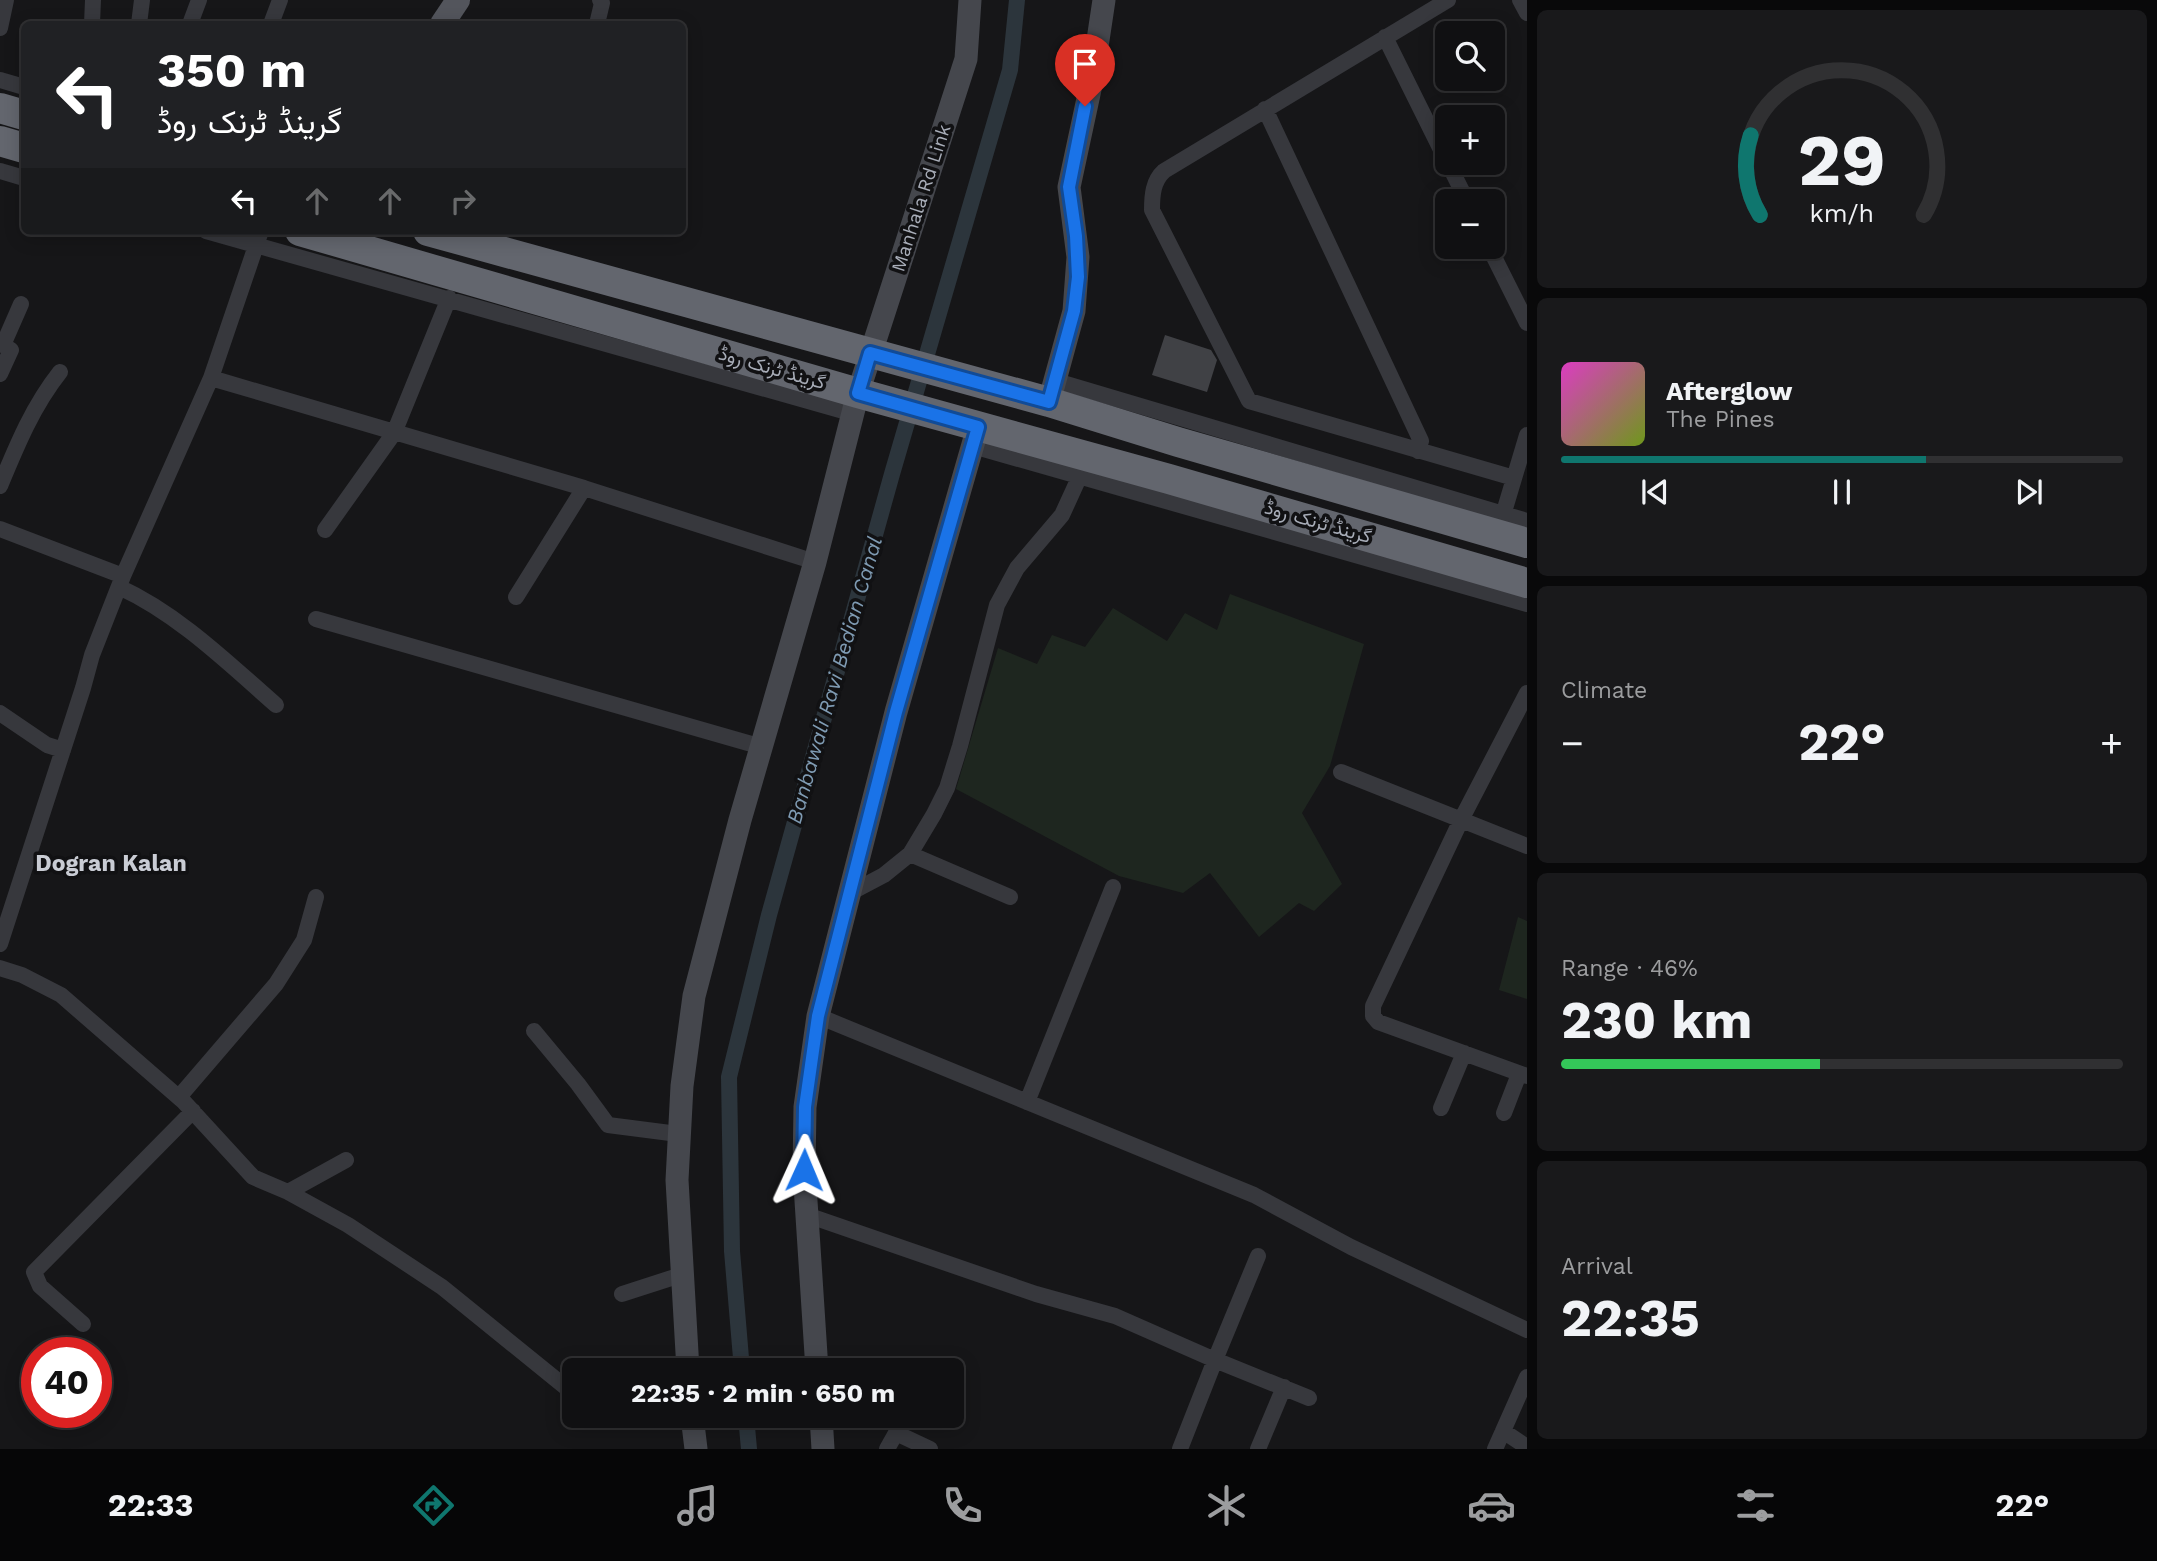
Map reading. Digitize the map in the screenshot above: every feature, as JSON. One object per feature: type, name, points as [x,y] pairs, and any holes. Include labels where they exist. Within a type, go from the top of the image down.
[{"type":"highway","points":[[0,107],[21,114]]},
{"type":"highway","points":[[0,141],[21,147]]},
{"type":"highway","name":"گرینڈ ٹرنک روڈ","points":[[313,235],[1083,467],[1169,479],[1527,583]]},
{"type":"highway","name":"گرینڈ ٹرنک روڈ","points":[[442,235],[978,383],[1053,391],[1178,442],[1500,524],[1527,543]]},
{"type":"highway","points":[[1169,479],[1178,442]]},
{"type":"main road","points":[[444,21],[458,0]]},
{"type":"street","points":[[0,28],[6,0]]},
{"type":"street","points":[[92,21],[93,0]]},
{"type":"street","points":[[139,21],[142,0]]},
{"type":"street","points":[[191,21],[199,0]]},
{"type":"street","points":[[272,21],[280,0]]},
{"type":"street","points":[[598,21],[602,3],[600,0]]},
{"type":"street","name":"Manhala Rd Link","points":[[687,1358],[678,1218],[678,1134],[694,996],[740,820],[859,401],[877,355],[966,59],[970,0]]},
{"type":"street","points":[[1104,0],[1092,80],[1069,187],[1078,277],[1074,311],[1053,391],[1500,524],[1527,521]]},
{"type":"street","points":[[1448,0],[1158,176],[1152,196],[1156,220],[1249,401],[1514,478]]},
{"type":"street","points":[[1520,0],[1527,13]]},
{"type":"street","points":[[1385,37],[1435,138]]},
{"type":"street","points":[[0,81],[21,85]]},
{"type":"street","points":[[1265,109],[1421,441],[1418,451]]},
{"type":"street","points":[[0,171],[21,177]]},
{"type":"street","points":[[236,235],[258,238],[449,298],[859,401]]},
{"type":"street","points":[[0,944],[92,655],[121,581],[211,378],[258,238]]},
{"type":"street","points":[[1495,259],[1527,323]]},
{"type":"street","points":[[325,530],[394,433],[449,298]]},
{"type":"street","points":[[0,374],[11,350],[2,345],[21,304]]},
{"type":"street","points":[[0,485],[27,422],[60,372]]},
{"type":"street","points":[[211,378],[584,488],[815,562]]},
{"type":"street","points":[[816,1358],[804,1170],[805,1107],[818,1016],[896,712],[973,432]]},
{"type":"street","points":[[1500,524],[1527,435]]},
{"type":"street","points":[[848,894],[884,875],[910,854],[947,788],[964,734],[997,605],[1017,568],[1062,515],[1083,467],[1527,604]]},
{"type":"street","points":[[516,597],[584,488]]},
{"type":"street","points":[[0,528],[121,581],[134,594],[196,636],[276,705]]},
{"type":"street","points":[[316,619],[762,747]]},
{"type":"street","points":[[1504,1113],[1523,1075],[1378,1022],[1373,1016],[1373,1006],[1461,820],[1527,693]]},
{"type":"street","points":[[0,713],[47,745],[63,750]]},
{"type":"street","points":[[1342,772],[1527,846]]},
{"type":"street","points":[[910,854],[1010,897]]},
{"type":"street","points":[[1027,1102],[1113,887]]},
{"type":"street","points":[[178,1097],[276,984],[304,940],[316,897]]},
{"type":"street","points":[[0,968],[22,975],[61,995],[193,1111],[253,1177],[288,1192],[348,1225],[442,1287],[562,1384]]},
{"type":"street","points":[[818,1016],[1254,1195],[1351,1247],[1527,1330]]},
{"type":"street","points":[[534,1031],[608,1125],[678,1134]]},
{"type":"street","points":[[1440,1108],[1464,1053]]},
{"type":"street","points":[[83,1324],[40,1286],[34,1272],[193,1111]]},
{"type":"street","points":[[288,1192],[346,1160]]},
{"type":"street","points":[[807,1215],[1036,1294],[1115,1316],[1309,1398]]},
{"type":"street","points":[[1180,1449],[1258,1256]]},
{"type":"street","points":[[622,1294],[681,1275]]},
{"type":"street","points":[[1495,1449],[1527,1377]]},
{"type":"street","points":[[1258,1449],[1284,1387]]},
{"type":"street","points":[[693,1428],[696,1449]]},
{"type":"street","points":[[822,1428],[823,1449]]},
{"type":"street","points":[[1503,1431],[1527,1447]]},
{"type":"street","points":[[887,1449],[897,1433],[930,1449]]},
{"type":"shaded area","points":[[1230,594],[1364,644],[1330,766],[1302,813],[1342,884],[1314,911],[1299,903],[1259,937],[1210,873],[1183,893],[1119,876],[956,789],[998,648],[1037,664],[1052,635],[1085,647],[1113,608],[1167,641],[1185,613],[1217,630]]},
{"type":"shaded area","points":[[1518,917],[1527,921],[1527,999],[1499,990]]},
{"type":"building","points":[[1165,335],[1211,350],[1217,360],[1207,392],[1152,375]]},
{"type":"waterway","name":"Banbawali Ravi Bedian Canal","points":[[741,1358],[732,1251],[729,1077],[769,915],[892,474],[1010,70],[1017,0]]},
{"type":"waterway","name":"Banbawali Ravi Bedian Canal","points":[[747,1428],[749,1449]]},
{"type":"district","name":"Dogran Kalan","points":[[111,863]]},
{"type":"route","points":[[804,1170],[805,1107],[818,1016],[896,712],[978,427],[858,393],[870,353],[1049,402],[1074,311],[1078,257],[1069,187],[1085,106]]}]
